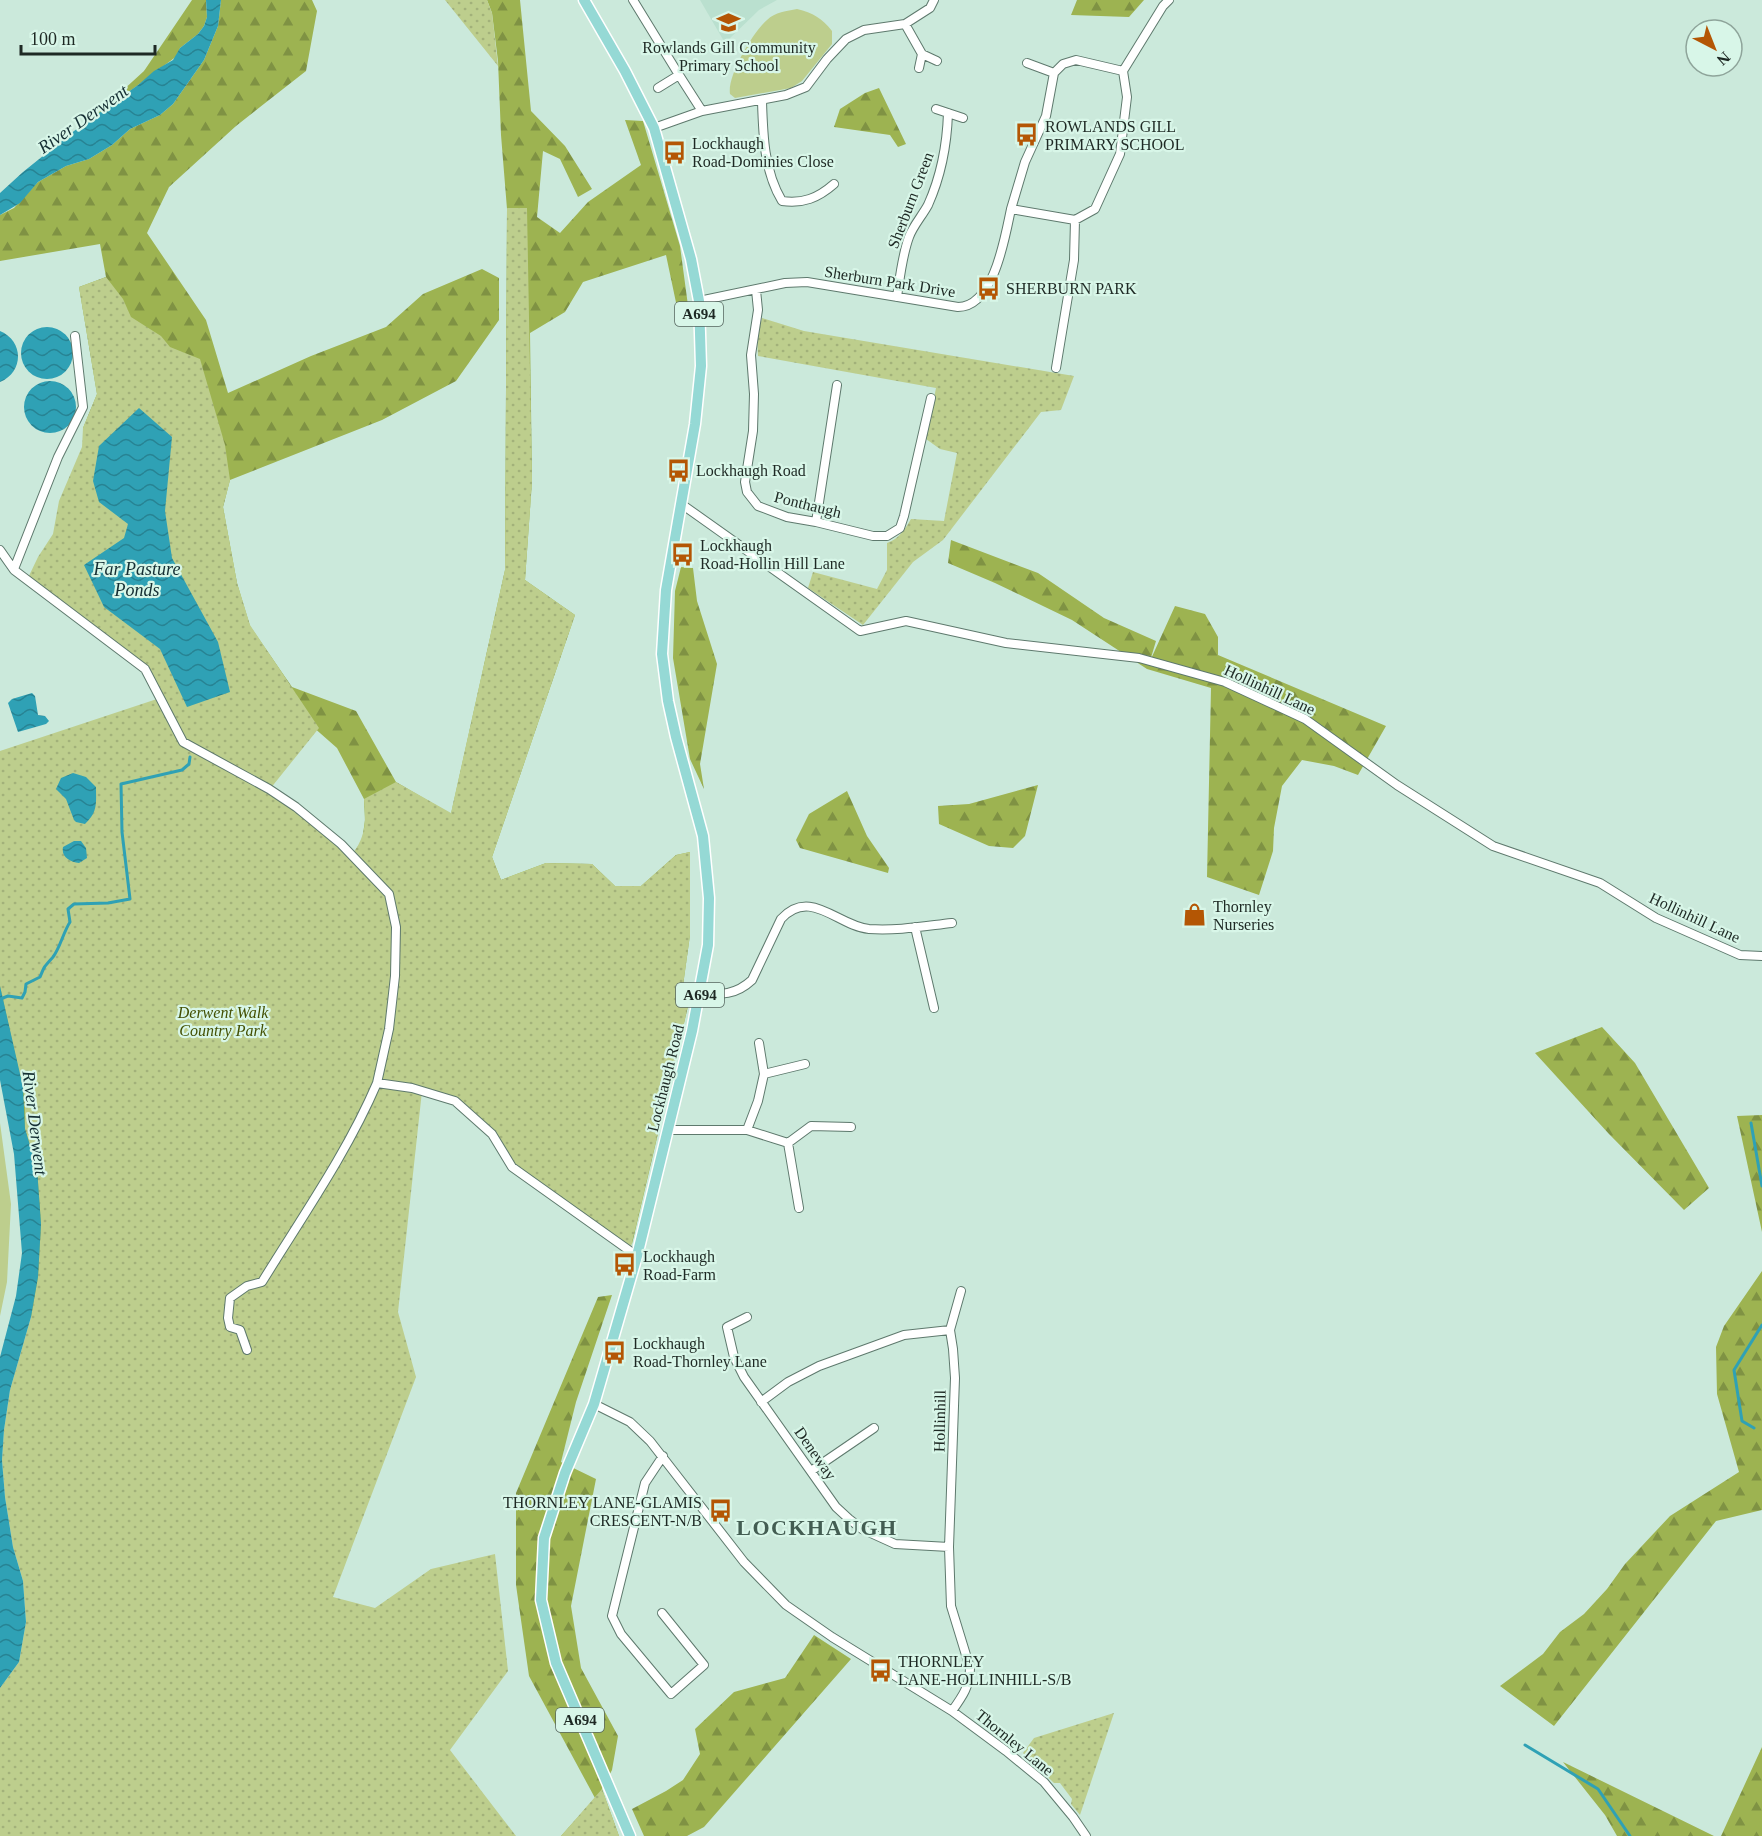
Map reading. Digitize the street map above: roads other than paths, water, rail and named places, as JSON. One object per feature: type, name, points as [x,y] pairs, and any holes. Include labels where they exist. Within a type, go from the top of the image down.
[{"type":"main road","name":"A694","points":[[584,0],[625,71],[654,128],[691,258],[699,301],[701,366],[695,424],[680,503]]},
{"type":"main road","name":"Lockhaugh Road","points":[[630,1836],[556,1663],[541,1600],[544,1538],[565,1473],[594,1404],[637,1256],[700,993],[708,945],[709,909],[703,836],[676,737],[668,701],[662,654],[666,590],[680,503]]},
{"type":"street","points":[[633,0],[702,111]]},
{"type":"street","points":[[654,128],[702,111],[762,101],[806,87],[846,39],[864,30],[905,24],[930,8],[934,0]]},
{"type":"street","points":[[1011,209],[1075,220],[1095,209],[1120,154],[1127,97],[1123,72],[1166,3]]},
{"type":"street","points":[[905,24],[922,54],[937,61]]},
{"type":"street","points":[[919,68],[922,54]]},
{"type":"street","points":[[1026,63],[1054,73],[1063,64],[1076,60],[1123,72]]},
{"type":"street","name":"Sherburn Park Drive","points":[[699,301],[785,283],[807,282],[965,307],[981,297],[988,286],[1002,250],[1025,162],[1046,116],[1054,73]]},
{"type":"street","points":[[658,88],[679,75]]},
{"type":"street","points":[[762,101],[763,145],[775,190],[782,201],[797,203],[820,196],[834,184]]},
{"type":"street","points":[[936,109],[963,118]]},
{"type":"street","name":"Sherburn Green","points":[[897,297],[910,235],[927,206],[944,157],[948,140],[948,113]]},
{"type":"street","points":[[1056,368],[1074,260],[1075,220]]},
{"type":"street","name":"Ponthaugh","points":[[756,290],[758,310],[751,355],[754,394],[753,431],[744,482],[747,492],[758,506],[787,517],[873,536],[887,536],[900,528],[931,398]]},
{"type":"street","points":[[14,569],[58,457],[83,407],[75,336]]},
{"type":"street","points":[[816,522],[837,385]]},
{"type":"street","name":"Hollinhill Lane","points":[[680,503],[860,631],[906,621],[1006,643],[1138,658],[1226,682],[1305,719],[1397,785],[1493,846],[1600,883],[1656,918],[1740,955],[1762,956]]},
{"type":"street","points":[[0,550],[14,569],[146,669],[183,742],[269,789],[296,807],[341,844],[389,894],[396,927],[395,976],[380,1084],[336,1163],[262,1282],[247,1286],[230,1298],[228,1317],[231,1327],[240,1330],[247,1350]]},
{"type":"street","points":[[700,993],[717,995],[732,993],[744,988],[752,980],[781,919],[787,912],[794,909],[813,906],[855,926],[869,929],[952,923]]},
{"type":"street","points":[[915,927],[934,1008]]},
{"type":"street","points":[[747,1130],[758,1101],[764,1074],[759,1043]]},
{"type":"street","points":[[764,1074],[805,1064]]},
{"type":"street","points":[[380,1084],[412,1088],[455,1101],[492,1134],[512,1167],[637,1256]]},
{"type":"street","points":[[788,1143],[811,1126],[851,1127]]},
{"type":"street","points":[[667,1130],[747,1130],[788,1143]]},
{"type":"street","points":[[788,1143],[799,1208]]},
{"type":"street","points":[[761,1402],[788,1382],[819,1366],[904,1335],[950,1330],[962,1291]]},
{"type":"street","name":"Deneway","points":[[747,1317],[727,1327],[734,1357],[744,1377],[836,1507],[862,1529],[895,1544],[949,1547]]},
{"type":"street","name":"Hollinhill","points":[[950,1330],[955,1378],[949,1547],[951,1606],[970,1668],[968,1686],[952,1711]]},
{"type":"street","name":"Thornley Lane","points":[[594,1404],[630,1422],[663,1456],[744,1562],[786,1605],[832,1637],[952,1711],[1044,1782],[1086,1836]]},
{"type":"street","points":[[811,1471],[874,1428]]},
{"type":"street","points":[[662,1613],[704,1665],[670,1694],[621,1634],[612,1616],[645,1483],[663,1456]]},
{"type":"water","points":[[206,0],[221,0],[218,26],[204,60],[173,104],[160,115],[130,129],[112,145],[89,159],[66,166],[38,182],[20,203],[0,215],[0,193],[74,131],[154,71],[173,60],[180,48],[198,34],[207,17]]},
{"type":"water","points":[[42,327],[52,327],[66,334],[73,353],[66,372],[52,379],[42,379],[32,375],[25,368],[21,358],[21,348],[25,338],[32,331]]},
{"type":"water","points":[[0,331],[14,342],[18,356],[14,371],[0,382]]},
{"type":"water","points":[[45,381],[55,381],[69,388],[76,407],[69,426],[55,433],[45,433],[35,429],[28,422],[24,412],[24,402],[28,392],[35,385]]},
{"type":"water","name":"Far Pasture Ponds","points":[[139,408],[172,437],[165,511],[172,558],[218,642],[230,692],[187,707],[160,649],[104,607],[84,565],[124,538],[128,524],[99,502],[93,481],[99,446]]},
{"type":"water","points":[[32,693],[35,696],[38,715],[45,716],[49,721],[46,724],[18,732],[8,703],[12,699]]},
{"type":"water","points":[[73,773],[86,777],[96,787],[94,811],[85,824],[74,820],[66,799],[56,789],[61,778]]},
{"type":"water","points":[[74,841],[81,841],[86,848],[87,858],[79,863],[69,860],[63,854],[63,847]]},
{"type":"water","points":[[0,986],[23,1087],[25,1129],[37,1168],[41,1224],[38,1277],[31,1317],[10,1390],[2,1460],[13,1547],[23,1581],[26,1622],[19,1662],[0,1688],[0,1357],[16,1296],[22,1253],[14,1154],[0,1080]]},
{"type":"waterway","points":[[0,999],[8,996],[22,998],[26,984],[40,977],[58,949],[70,922],[68,909],[74,904],[108,903],[130,899],[122,832],[121,784],[182,770],[189,764],[190,757]]},
{"type":"waterway","points":[[1751,1123],[1762,1186]]},
{"type":"waterway","points":[[1754,1428],[1742,1421],[1734,1370],[1762,1325]]},
{"type":"waterway","points":[[1525,1745],[1598,1789],[1630,1836]]},
{"type":"place","name":"Rowlands Gill Community Primary School","points":[[729,22]]},
{"type":"place","name":"ROWLANDS GILL PRIMARY SCHOOL","points":[[1027,135]]},
{"type":"place","name":"Lockhaugh Road-Dominies Close","points":[[674,152]]},
{"type":"place","name":"SHERBURN PARK","points":[[988,288]]},
{"type":"place","name":"Lockhaugh Road","points":[[678,470]]},
{"type":"place","name":"Lockhaugh Road-Hollin Hill Lane","points":[[682,554]]},
{"type":"place","name":"Thornley Nurseries","points":[[1195,915]]},
{"type":"place","name":"Lockhaugh Road-Farm","points":[[625,1265]]},
{"type":"place","name":"Lockhaugh Road-Thornley Lane","points":[[615,1352]]},
{"type":"place","name":"THORNLEY LANE-GLAMIS CRESCENT-N/B","points":[[720,1511]]},
{"type":"place","name":"THORNLEY LANE-HOLLINHILL-S/B","points":[[880,1670]]},
{"type":"district","name":"LOCKHAUGH","points":[[817,1527]]},
{"type":"water label","name":"River Derwent","points":[[83,119]]},
{"type":"water label","name":"River Derwent","points":[[35,1123]]},
{"type":"park label","name":"Derwent Walk Country Park","points":[[223,1021]]}]
